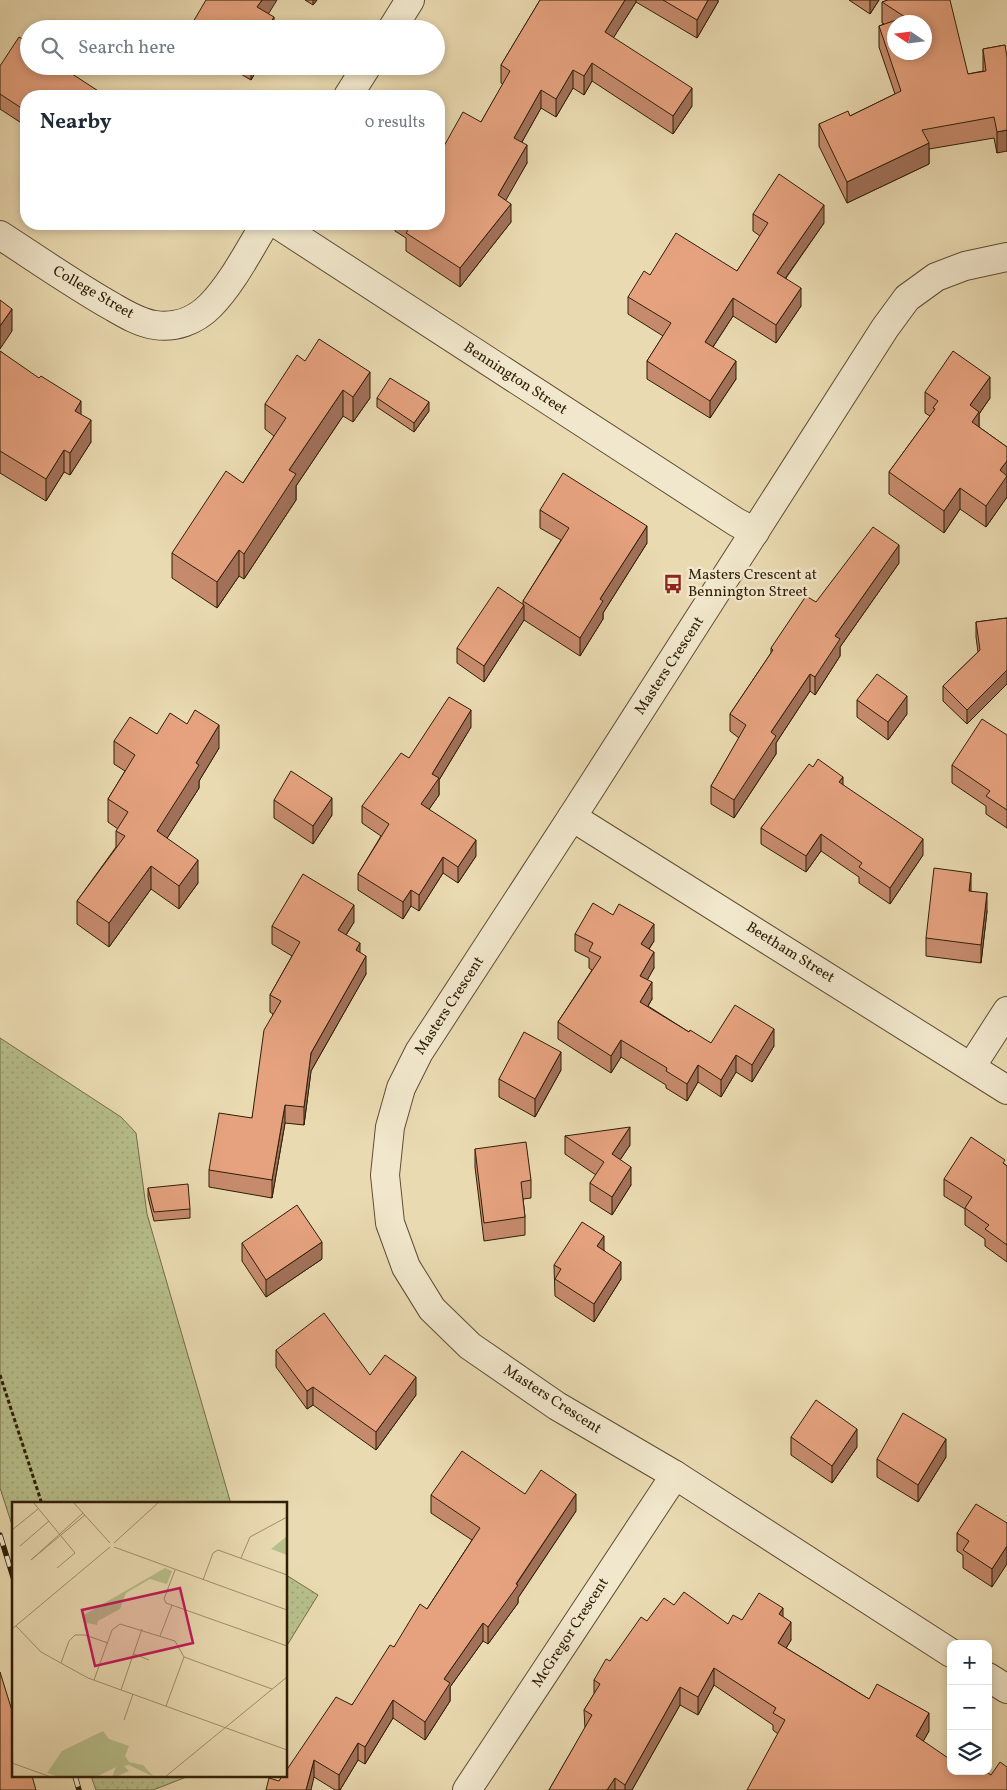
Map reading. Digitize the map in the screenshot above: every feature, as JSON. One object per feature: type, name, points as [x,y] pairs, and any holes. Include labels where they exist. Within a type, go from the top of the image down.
[{"type":"street","points":[[398,20],[410,0]]},
{"type":"street","points":[[352,90],[361,75]]},
{"type":"street","name":"College Street","points":[[0,235],[94,296],[129,316],[153,325],[172,326],[191,320],[210,307],[226,288],[261,230]]},
{"type":"street","name":"Bennington Street","points":[[286,230],[729,518],[755,532]]},
{"type":"street","name":"Masters Crescent","points":[[947,1650],[674,1475],[557,1406],[470,1346],[432,1309],[406,1267],[390,1223],[385,1175],[390,1127],[401,1088],[419,1052],[885,328],[907,298],[936,276],[965,266],[1007,257]]},
{"type":"street","name":"Beetham Street","points":[[572,817],[1007,1090]]},
{"type":"street","points":[[971,1067],[1007,1010]]},
{"type":"street","name":"McGregor Crescent","points":[[467,1790],[674,1475]]},
{"type":"street","points":[[992,1680],[1007,1689]]},
{"type":"path","points":[[0,1375],[41,1502]]},
{"type":"green space","points":[[0,1038],[121,1117],[136,1133],[147,1214],[230,1502],[12,1502],[12,1525],[0,1488]]},
{"type":"green space","points":[[288,1576],[318,1595],[288,1644]]},
{"type":"green space","points":[[92,1778],[184,1778],[153,1790],[96,1790]]},
{"type":"building","points":[[206,0],[262,0],[257,7],[274,17],[272,20],[194,20]]},
{"type":"building","points":[[540,0],[625,0],[605,32],[692,88],[673,116],[592,63],[584,76],[573,70],[556,99],[541,90],[514,138],[527,145],[498,195],[511,204],[460,268],[406,233],[408,230],[445,230],[445,144],[463,112],[481,122],[510,71],[501,65]]},
{"type":"building","points":[[663,0],[708,0],[697,20]]},
{"type":"building","points":[[888,0],[950,0],[968,74],[986,71],[983,49],[1005,45],[1007,57],[1007,130],[997,132],[994,117],[922,130],[929,143],[847,182],[819,124],[848,111],[850,116],[901,91],[891,60],[932,60],[932,15],[902,15],[882,2]]},
{"type":"building","points":[[887,23],[887,50],[879,26]]},
{"type":"building","points":[[19,37],[20,75],[74,75],[97,90],[20,90],[20,107],[0,94],[0,66]]},
{"type":"building","points":[[779,174],[824,205],[777,273],[801,288],[776,325],[733,298],[705,342],[736,361],[710,401],[647,361],[671,323],[628,297],[644,271],[650,275],[676,233],[737,271],[768,223],[753,214]]},
{"type":"building","points":[[0,300],[12,309],[0,326]]},
{"type":"building","points":[[319,339],[370,372],[353,397],[343,390],[289,470],[296,474],[244,554],[239,550],[217,582],[172,553],[226,471],[243,483],[286,418],[265,404],[297,355],[305,361]]},
{"type":"building","points":[[0,351],[39,378],[41,376],[81,401],[75,411],[91,420],[70,453],[64,450],[46,479],[0,451]]},
{"type":"building","points":[[953,351],[990,377],[970,405],[979,412],[972,422],[1007,447],[1007,461],[1000,470],[1007,476],[986,506],[960,488],[944,511],[889,472],[935,409],[933,408],[938,401],[925,392]]},
{"type":"building","points":[[390,378],[429,402],[414,423],[377,398]]},
{"type":"building","points":[[563,473],[647,526],[600,599],[603,601],[580,638],[523,601],[569,528],[540,510]]},
{"type":"building","points":[[873,527],[899,545],[835,636],[840,639],[815,677],[810,674],[771,732],[776,736],[734,800],[711,786],[746,725],[730,714],[806,596],[816,602]]},
{"type":"building","points":[[498,587],[524,605],[484,666],[457,648]]},
{"type":"building","points":[[1007,618],[1007,670],[967,710],[943,686],[980,650],[976,622]]},
{"type":"building","points":[[877,674],[907,696],[888,722],[857,700]]},
{"type":"building","points":[[449,697],[471,710],[432,774],[439,778],[421,804],[476,840],[458,867],[443,857],[419,895],[411,890],[403,902],[358,874],[389,824],[362,806],[401,753],[409,758]]},
{"type":"building","points":[[195,710],[219,725],[196,763],[199,765],[157,831],[198,860],[179,886],[151,866],[109,923],[77,901],[125,836],[116,831],[128,812],[108,799],[135,755],[114,741],[130,717],[157,734],[170,713],[187,724]]},
{"type":"building","points":[[982,719],[1007,735],[1007,810],[986,796],[990,791],[952,765]]},
{"type":"building","points":[[818,759],[843,777],[839,782],[923,839],[890,888],[859,867],[862,863],[821,834],[806,856],[761,828],[809,764],[813,767]]},
{"type":"building","points":[[291,771],[332,798],[313,826],[274,800]]},
{"type":"building","points":[[934,868],[971,873],[969,891],[987,893],[981,945],[926,938]]},
{"type":"building","points":[[303,874],[354,905],[338,930],[360,943],[356,950],[366,956],[311,1053],[304,1107],[285,1105],[272,1180],[209,1170],[219,1113],[252,1118],[264,1030],[281,1001],[270,995],[300,942],[272,926]]},
{"type":"building","points":[[593,903],[613,915],[619,904],[654,924],[641,944],[654,952],[640,976],[652,982],[640,1002],[711,1043],[735,1005],[774,1029],[752,1065],[736,1055],[721,1080],[698,1065],[687,1084],[666,1071],[667,1068],[621,1040],[611,1056],[558,1022],[601,957],[589,951],[593,943],[575,934]]},
{"type":"building","points":[[524,1032],[561,1052],[535,1099],[499,1079]]},
{"type":"building","points":[[630,1127],[612,1154],[631,1167],[612,1197],[590,1183],[604,1162],[565,1136]]},
{"type":"building","points":[[971,1137],[1005,1160],[1003,1163],[1007,1166],[1007,1245],[985,1229],[989,1225],[965,1208],[972,1197],[944,1179]]},
{"type":"building","points":[[526,1142],[531,1180],[521,1182],[525,1217],[484,1223],[475,1149]]},
{"type":"building","points":[[188,1184],[190,1209],[154,1212],[148,1188]]},
{"type":"building","points":[[297,1205],[322,1242],[266,1280],[242,1243]]},
{"type":"building","points":[[582,1222],[604,1236],[597,1246],[621,1262],[594,1304],[555,1279],[561,1269],[554,1265]]},
{"type":"building","points":[[324,1313],[370,1375],[385,1355],[416,1377],[376,1432],[313,1387],[307,1391],[276,1350]]},
{"type":"building","points":[[816,1400],[857,1429],[832,1466],[791,1437]]},
{"type":"building","points":[[903,1413],[946,1439],[918,1485],[877,1459]]},
{"type":"building","points":[[462,1451],[525,1494],[541,1470],[576,1494],[516,1584],[518,1585],[488,1627],[483,1623],[444,1679],[450,1683],[425,1722],[393,1700],[365,1747],[358,1743],[339,1775],[314,1760],[306,1790],[266,1790],[269,1778],[279,1781],[281,1778],[288,1778],[288,1768],[336,1697],[352,1705],[390,1645],[394,1647],[420,1604],[427,1609],[480,1528],[431,1495]]},
{"type":"building","points":[[976,1504],[1007,1523],[1007,1546],[992,1569],[963,1550],[969,1541],[957,1533]]},
{"type":"building","points":[[684,1592],[728,1624],[733,1615],[742,1620],[759,1593],[783,1608],[779,1614],[791,1622],[778,1643],[869,1699],[877,1684],[929,1713],[916,1736],[947,1757],[947,1775],[992,1775],[1000,1762],[1007,1767],[1007,1790],[747,1790],[785,1720],[773,1713],[776,1708],[714,1668],[698,1697],[680,1687],[625,1785],[615,1778],[607,1790],[549,1790],[592,1715],[584,1710],[600,1684],[594,1680],[606,1659],[610,1661],[641,1617],[647,1621],[664,1598],[674,1605]]},
{"type":"building","points":[[0,1672],[12,1711],[12,1778],[33,1778],[36,1790],[0,1790]]},
{"type":"railway","points":[[0,1535],[12,1574]]},
{"type":"railway","points":[[76,1778],[79,1790]]},
{"type":"place","name":"Masters Crescent at Bennington Street","points":[[673,584]]}]
